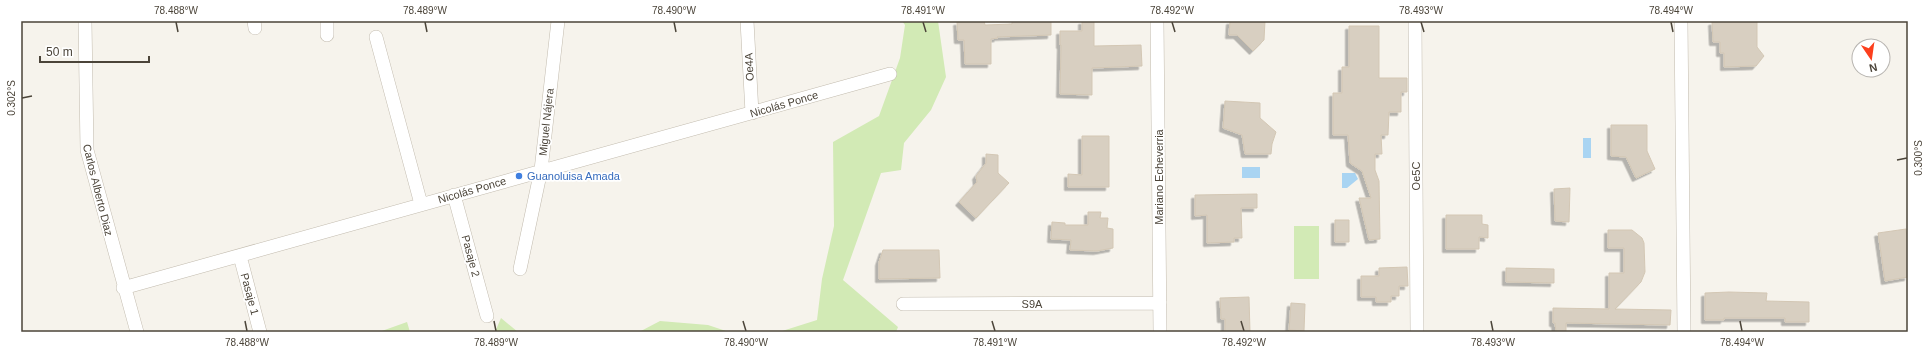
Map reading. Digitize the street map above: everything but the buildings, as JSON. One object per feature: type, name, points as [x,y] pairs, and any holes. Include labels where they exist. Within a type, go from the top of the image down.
[{"type":"street","name":"Carlos Alberto Diaz","points":[[85,21],[85,142],[88,159],[123,288],[137,332]]},
{"type":"street","points":[[326,35],[327,21]]},
{"type":"street","name":"Miguel Nájera","points":[[520,269],[541,170],[558,21]]},
{"type":"street","name":"Oe4A","points":[[747,21],[752,113]]},
{"type":"street","name":"Mariano Echeverria","points":[[1157,21],[1160,332]]},
{"type":"street","name":"Oe5C","points":[[1415,21],[1417,332]]},
{"type":"street","points":[[1681,21],[1684,332]]},
{"type":"street","points":[[376,37],[421,204]]},
{"type":"street","name":"Nicolás Ponce","points":[[123,288],[541,170],[890,74]]},
{"type":"street","name":"Pasaje 2","points":[[454,195],[487,316]]},
{"type":"street","name":"Pasaje 1","points":[[240,256],[260,332]]},
{"type":"street","name":"S9A","points":[[903,304],[1160,303]]},
{"type":"green space","points":[[902,21],[938,21],[946,77],[931,110],[904,143],[901,170],[881,173],[843,280],[898,327],[896,332],[779,332],[817,320],[822,279],[834,226],[833,142],[879,116],[900,58],[905,25]]},
{"type":"green space","points":[[1294,226],[1319,226],[1319,279],[1294,279]]},
{"type":"green space","points":[[501,318],[518,332],[495,332]]},
{"type":"green space","points":[[660,321],[708,325],[729,332],[639,332]]},
{"type":"green space","points":[[407,322],[410,332],[379,332]]},
{"type":"water","points":[[1583,138],[1591,138],[1591,158],[1583,158]]},
{"type":"water","points":[[1242,167],[1260,167],[1260,178],[1242,178]]},
{"type":"water","points":[[1342,173],[1355,173],[1358,179],[1347,188],[1342,188]]},
{"type":"place","name":"Guanoluisa Amada","points":[[519,176]]}]
